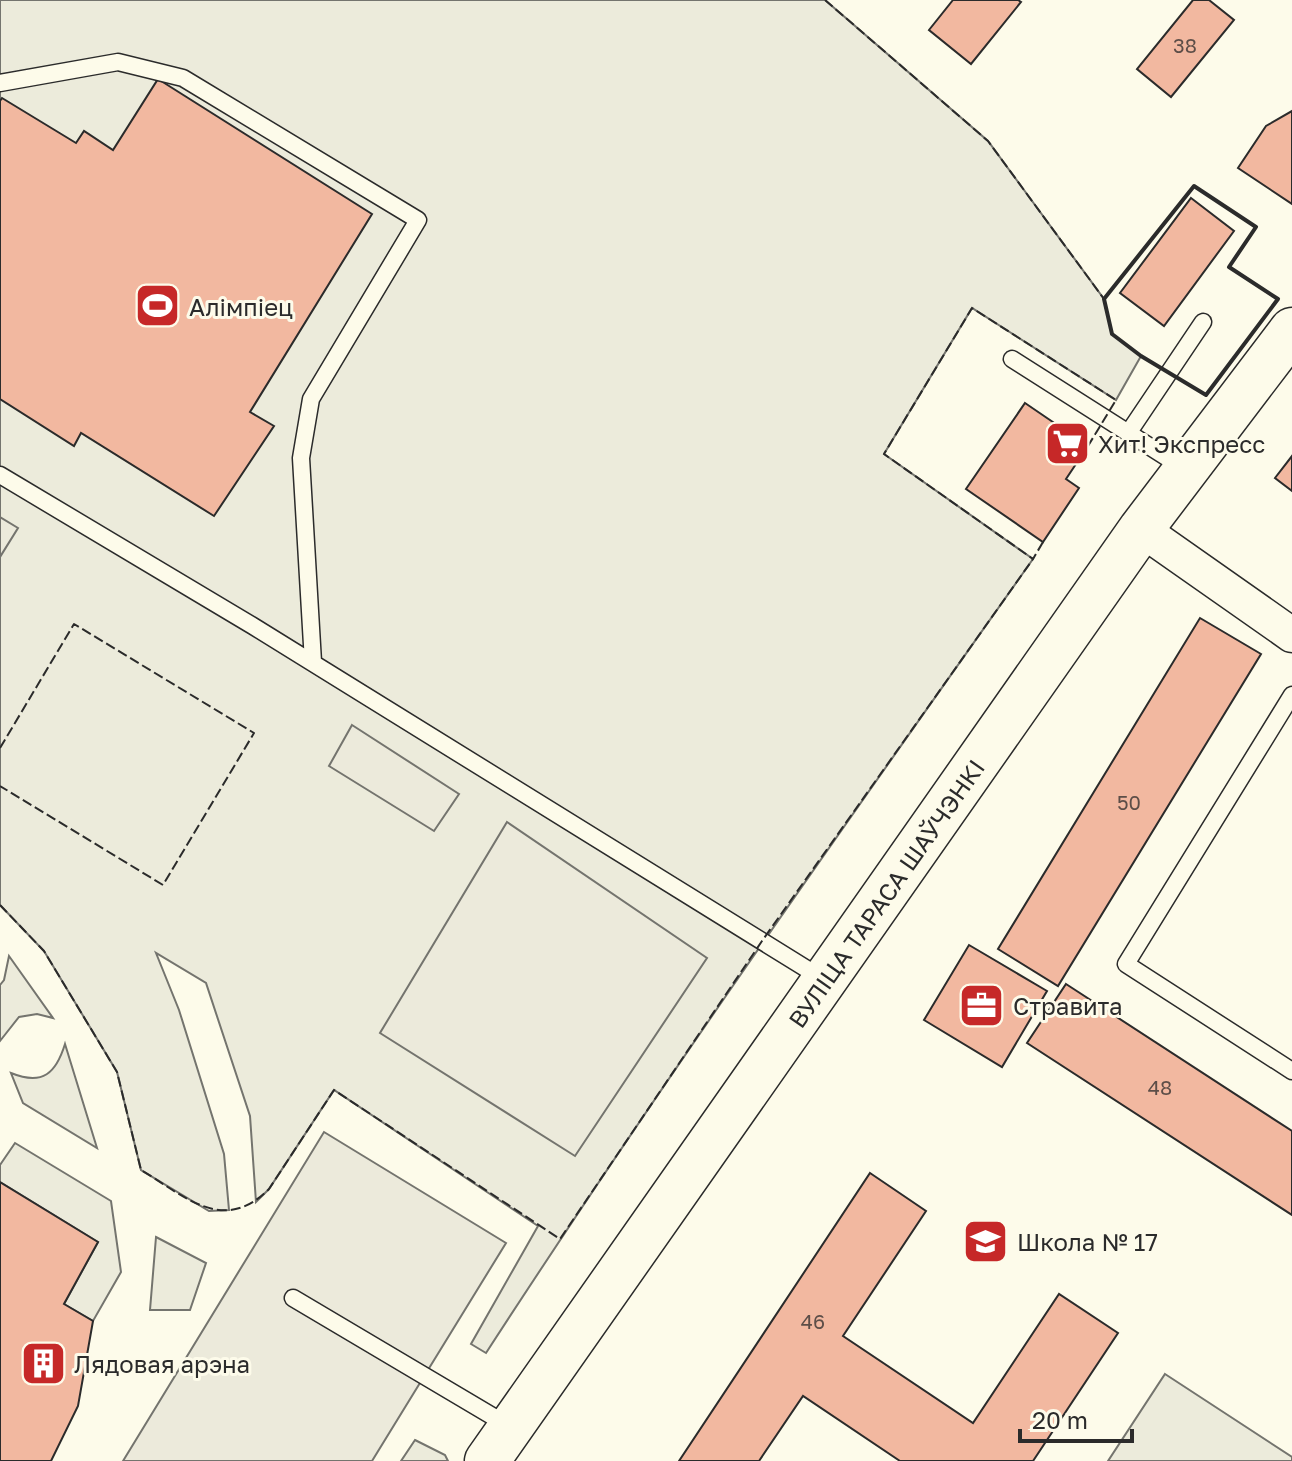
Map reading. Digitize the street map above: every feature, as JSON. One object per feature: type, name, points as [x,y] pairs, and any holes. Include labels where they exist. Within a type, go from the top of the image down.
[{"type":"street","name":"ВУЛІЦА ТАРАСА ШАЎЧЭНКІ","points":[[499,1444],[1141,529],[1292,330]]},
{"type":"street","points":[[1141,529],[1292,635]]},
{"type":"lane","points":[[0,83],[118,62],[183,78],[418,220],[311,399],[301,458],[313,662]]},
{"type":"lane","points":[[1129,432],[1203,322]]},
{"type":"lane","points":[[1012,359],[1186,469]]},
{"type":"lane","points":[[0,475],[313,662],[824,980]]},
{"type":"lane","points":[[1292,695],[1126,964],[1292,1071]]},
{"type":"lane","points":[[293,1298],[499,1444]]},
{"type":"shaded area","points":[[0,0],[825,0],[988,141],[1104,299],[1112,334],[1141,356],[1116,400],[972,308],[884,454],[1033,559],[687,1052],[486,1353],[471,1344],[538,1226],[334,1090],[269,1189],[256,1202],[250,1116],[206,983],[156,953],[179,1010],[224,1154],[229,1210],[209,1211],[141,1170],[117,1072],[44,951],[0,905]]},
{"type":"shaded area","points":[[0,517],[18,528],[0,557]]},
{"type":"shaded area","points":[[352,725],[459,794],[434,831],[329,766]]},
{"type":"shaded area","points":[[507,822],[707,958],[575,1156],[380,1033]]},
{"type":"shaded area","points":[[9,956],[53,1018],[37,1014],[19,1017],[0,1041],[0,985]]},
{"type":"shaded area","points":[[65,1044],[97,1148],[23,1103],[11,1073],[32,1078],[47,1074],[57,1063]]},
{"type":"shaded area","points":[[324,1132],[506,1243],[372,1461],[123,1461]]},
{"type":"shaded area","points":[[15,1143],[111,1201],[121,1272],[93,1321],[64,1304],[98,1242],[0,1182],[0,1165]]},
{"type":"shaded area","points":[[156,1237],[206,1263],[190,1310],[150,1310]]},
{"type":"shaded area","points":[[1165,1374],[1292,1457],[1292,1461],[1108,1461]]},
{"type":"shaded area","points":[[415,1440],[445,1455],[448,1461],[401,1461]]},
{"type":"building","points":[[953,0],[1021,2],[971,64],[929,30]]},
{"type":"building","points":[[1193,0],[1209,0],[1234,20],[1171,97],[1137,69]]},
{"type":"building","name":"Алімпіец","points":[[158,79],[372,214],[250,412],[274,426],[214,516],[81,433],[74,446],[0,399],[0,101],[2,98],[76,143],[84,131],[113,150]]},
{"type":"building","points":[[1292,111],[1292,204],[1238,168],[1266,126]]},
{"type":"building","points":[[1191,198],[1234,231],[1164,326],[1120,293]]},
{"type":"building","points":[[1025,403],[1088,446],[1066,479],[1079,488],[1043,542],[966,489]]},
{"type":"building","points":[[1292,456],[1292,491],[1275,478]]},
{"type":"building","points":[[1200,618],[1261,654],[1058,986],[998,949]]},
{"type":"building","points":[[969,945],[1047,991],[1002,1067],[924,1020]]},
{"type":"building","points":[[1066,984],[1292,1131],[1292,1215],[1027,1043]]},
{"type":"building","points":[[870,1173],[926,1211],[843,1336],[973,1423],[1059,1294],[1118,1333],[1033,1461],[900,1461],[803,1396],[759,1461],[679,1461]]},
{"type":"building","name":"Лядовая арэна","points":[[0,1182],[98,1242],[64,1304],[93,1321],[78,1406],[51,1461],[0,1461]]},
{"type":"fence","points":[[825,0],[988,141],[1104,299]]},
{"type":"fence","points":[[1043,542],[1033,559],[884,454],[972,308],[1116,400],[1088,446]]},
{"type":"fence","points":[[0,905],[44,951],[117,1072],[141,1170],[189,1200],[220,1210],[236,1209],[252,1202],[269,1189],[334,1090],[560,1239],[762,941],[1033,559]]},
{"type":"fence","points":[[0,748],[74,624],[254,733],[163,885],[0,786]]},
{"type":"wall","points":[[1194,186],[1256,227],[1229,267],[1278,299],[1206,395],[1141,356],[1112,334],[1104,299],[1194,186]]},
{"type":"place","name":"Алімпіец","points":[[158,306]]},
{"type":"place","name":"Хит! Экспресс","points":[[1067,443]]},
{"type":"place","name":"Стравита","points":[[982,1005]]},
{"type":"place","name":"Школа № 17","points":[[986,1241]]},
{"type":"place","name":"Лядовая арэна","points":[[43,1363]]}]
